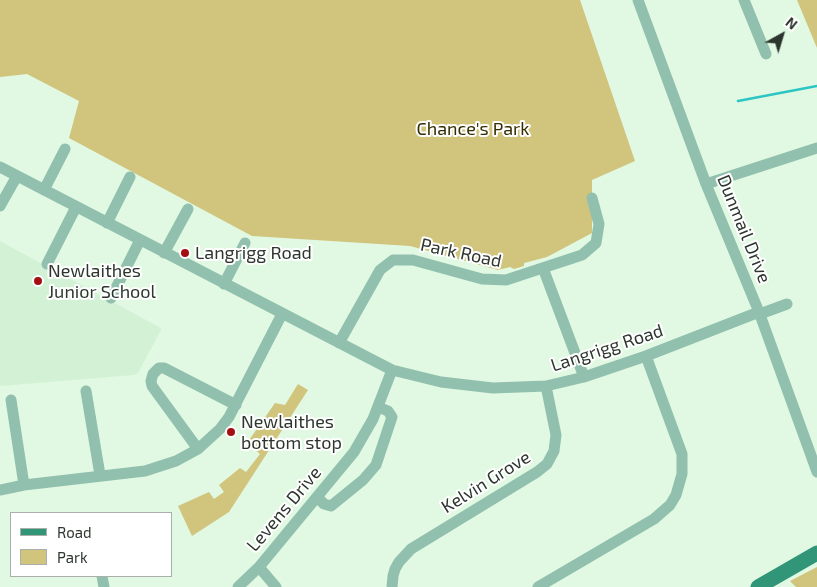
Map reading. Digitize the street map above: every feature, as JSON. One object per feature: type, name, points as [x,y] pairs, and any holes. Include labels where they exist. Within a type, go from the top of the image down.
[{"type":"main road","points":[[758,587],[817,553]]},
{"type":"street","name":"Dunmail Drive","points":[[638,0],[706,184],[760,313],[817,472]]},
{"type":"street","points":[[744,0],[766,54]]},
{"type":"street","points":[[44,190],[65,149]]},
{"type":"street","points":[[706,184],[816,150]]},
{"type":"street","name":"Langrigg Road","points":[[0,167],[392,370],[441,382],[493,388],[546,386],[584,377],[646,356],[787,304]]},
{"type":"street","points":[[0,206],[17,176]]},
{"type":"street","points":[[107,223],[130,176]]},
{"type":"street","name":"Park Road","points":[[340,343],[380,270],[393,260],[413,260],[482,279],[506,280],[582,255],[596,243],[599,224],[592,198]]},
{"type":"street","points":[[47,264],[76,207]]},
{"type":"street","points":[[164,253],[188,208]]},
{"type":"street","points":[[111,298],[140,240]]},
{"type":"street","points":[[224,284],[245,243]]},
{"type":"street","points":[[542,268],[584,377]]},
{"type":"street","points":[[0,490],[24,485],[145,471],[161,467],[198,449],[220,429],[236,405],[282,314]]},
{"type":"street","points":[[538,587],[654,519],[670,505],[676,495],[682,474],[682,454],[646,356]]},
{"type":"street","points":[[198,449],[152,386],[151,377],[153,374],[159,368],[164,368],[236,405]]},
{"type":"street","name":"Levens Drive","points":[[238,587],[259,567],[354,452],[373,419],[392,370]]},
{"type":"street","name":"Kelvin Grove","points":[[392,587],[395,569],[411,549],[547,464],[554,450],[556,435],[546,386]]},
{"type":"street","points":[[86,391],[100,476]]},
{"type":"street","points":[[10,400],[24,485]]},
{"type":"street","points":[[317,496],[324,504],[330,506],[364,480],[376,464],[392,417],[388,411],[378,408]]},
{"type":"street","points":[[259,567],[276,587]]},
{"type":"shaded area","name":"Newlaithes Junior School","points":[[0,241],[161,328],[138,373],[134,375],[0,386]]},
{"type":"green space","name":"Chance's Park","points":[[0,0],[580,0],[635,161],[592,180],[592,233],[547,257],[524,263],[524,266],[514,269],[510,267],[498,270],[410,246],[252,236],[69,138],[79,101],[27,74],[0,77]]},
{"type":"green space","points":[[797,0],[817,0],[817,48]]},
{"type":"green space","points":[[298,384],[308,390],[229,512],[192,536],[178,506],[209,492],[214,499],[224,492],[219,485],[240,468],[246,472],[260,454],[247,443],[275,403],[285,405]]},
{"type":"green space","points":[[817,567],[817,587],[796,587],[790,581]]},
{"type":"waterway","points":[[738,101],[817,86]]},
{"type":"place","name":"Langrigg Road","points":[[185,253]]},
{"type":"place","name":"Newlaithes Junior School","points":[[38,281]]},
{"type":"place","name":"Newlaithes bottom stop","points":[[231,432]]}]
